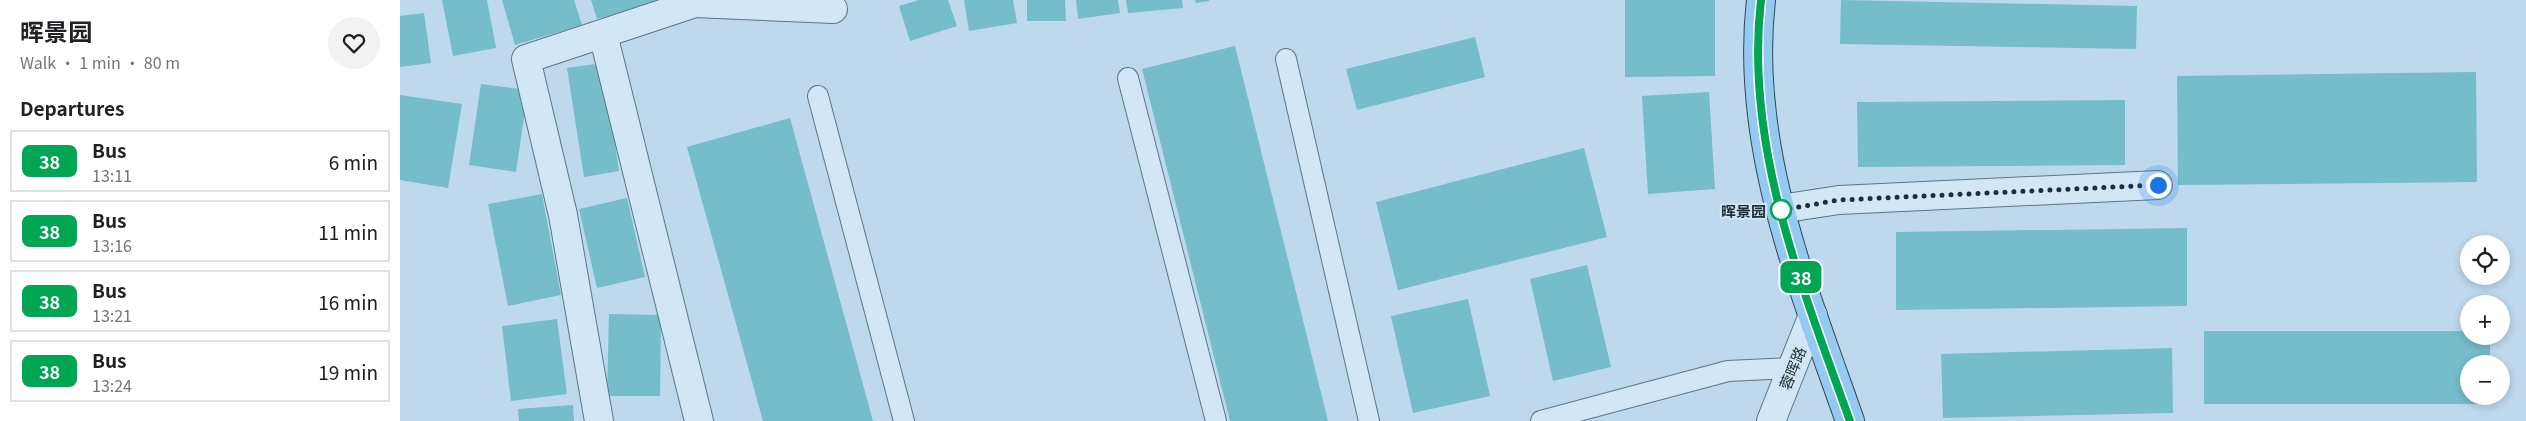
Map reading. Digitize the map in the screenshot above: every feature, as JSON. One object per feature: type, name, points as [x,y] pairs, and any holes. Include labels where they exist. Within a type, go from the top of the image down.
[{"type":"main road","points":[[1761,0],[1757,29],[1759,95],[1765,143],[1780,209],[1812,315],[1850,421]]},
{"type":"street","points":[[600,421],[563,215],[526,58],[695,2],[833,10]]},
{"type":"street","points":[[603,34],[694,418]]},
{"type":"street","points":[[1780,209],[1839,200],[2158,185]]},
{"type":"street","name":"蓉晖路","points":[[1771,421],[1812,315]]},
{"type":"lane","points":[[1286,59],[1369,421]]},
{"type":"lane","points":[[1128,78],[1216,421]]},
{"type":"lane","points":[[818,96],[904,421]]},
{"type":"lane","points":[[1541,421],[1728,371],[1792,368]]},
{"type":"building","points":[[442,0],[487,0],[496,48],[453,56]]},
{"type":"building","points":[[502,0],[574,0],[582,25],[515,45]]},
{"type":"building","points":[[591,0],[665,0],[665,1],[597,19]]},
{"type":"building","points":[[919,0],[948,0],[957,26],[910,41],[899,6]]},
{"type":"building","points":[[964,0],[1013,0],[1017,23],[969,31]]},
{"type":"building","points":[[1027,0],[1065,0],[1066,21],[1027,21]]},
{"type":"building","points":[[1076,0],[1118,0],[1120,13],[1078,19]]},
{"type":"building","points":[[1126,0],[1182,0],[1183,8],[1128,13]]},
{"type":"building","points":[[1195,0],[1209,0],[1209,1],[1196,3]]},
{"type":"building","points":[[1625,0],[1715,0],[1715,76],[1625,77]]},
{"type":"building","points":[[1841,0],[2137,6],[2136,49],[1840,44]]},
{"type":"building","points":[[424,13],[431,63],[400,67],[400,16]]},
{"type":"building","points":[[1475,37],[1485,77],[1357,110],[1346,69]]},
{"type":"building","points":[[1235,46],[1328,421],[1230,421],[1142,69]]},
{"type":"building","points":[[603,63],[619,171],[584,177],[567,68]]},
{"type":"building","points":[[2476,72],[2477,182],[2178,185],[2177,76]]},
{"type":"building","points":[[481,84],[528,90],[516,172],[469,165]]},
{"type":"building","points":[[1709,92],[1715,189],[1648,194],[1642,96]]},
{"type":"building","points":[[400,95],[462,104],[448,188],[400,180]]},
{"type":"building","points":[[2125,100],[2125,165],[1858,167],[1857,102]]},
{"type":"building","points":[[790,118],[873,421],[763,421],[687,147]]},
{"type":"building","points":[[1584,148],[1607,237],[1398,290],[1376,202]]},
{"type":"building","points":[[542,194],[561,295],[508,306],[488,204]]},
{"type":"building","points":[[627,198],[645,277],[597,288],[579,209]]},
{"type":"building","points":[[2187,228],[2187,306],[1896,310],[1896,232]]},
{"type":"building","points":[[1587,265],[1611,367],[1553,381],[1530,279]]},
{"type":"building","points":[[1468,299],[1490,396],[1413,413],[1391,316]]},
{"type":"building","points":[[609,314],[661,315],[660,396],[607,396]]},
{"type":"building","points":[[557,319],[567,394],[511,401],[502,326]]},
{"type":"building","points":[[2204,331],[2460,331],[2460,345],[2490,345],[2490,355],[2460,355],[2460,404],[2204,404]]},
{"type":"building","points":[[2172,348],[2173,413],[1943,418],[1941,354]]},
{"type":"building","points":[[573,405],[574,421],[519,421],[518,409]]},
{"type":"bus line","name":"38","points":[[1761,0],[1757,29],[1759,95],[1765,143],[1780,209],[1812,315],[1850,421]]},
{"type":"place","name":"晖景园","points":[[1781,210]]},
{"type":"route","points":[[1781,210],[1839,200],[2158,185]]}]
